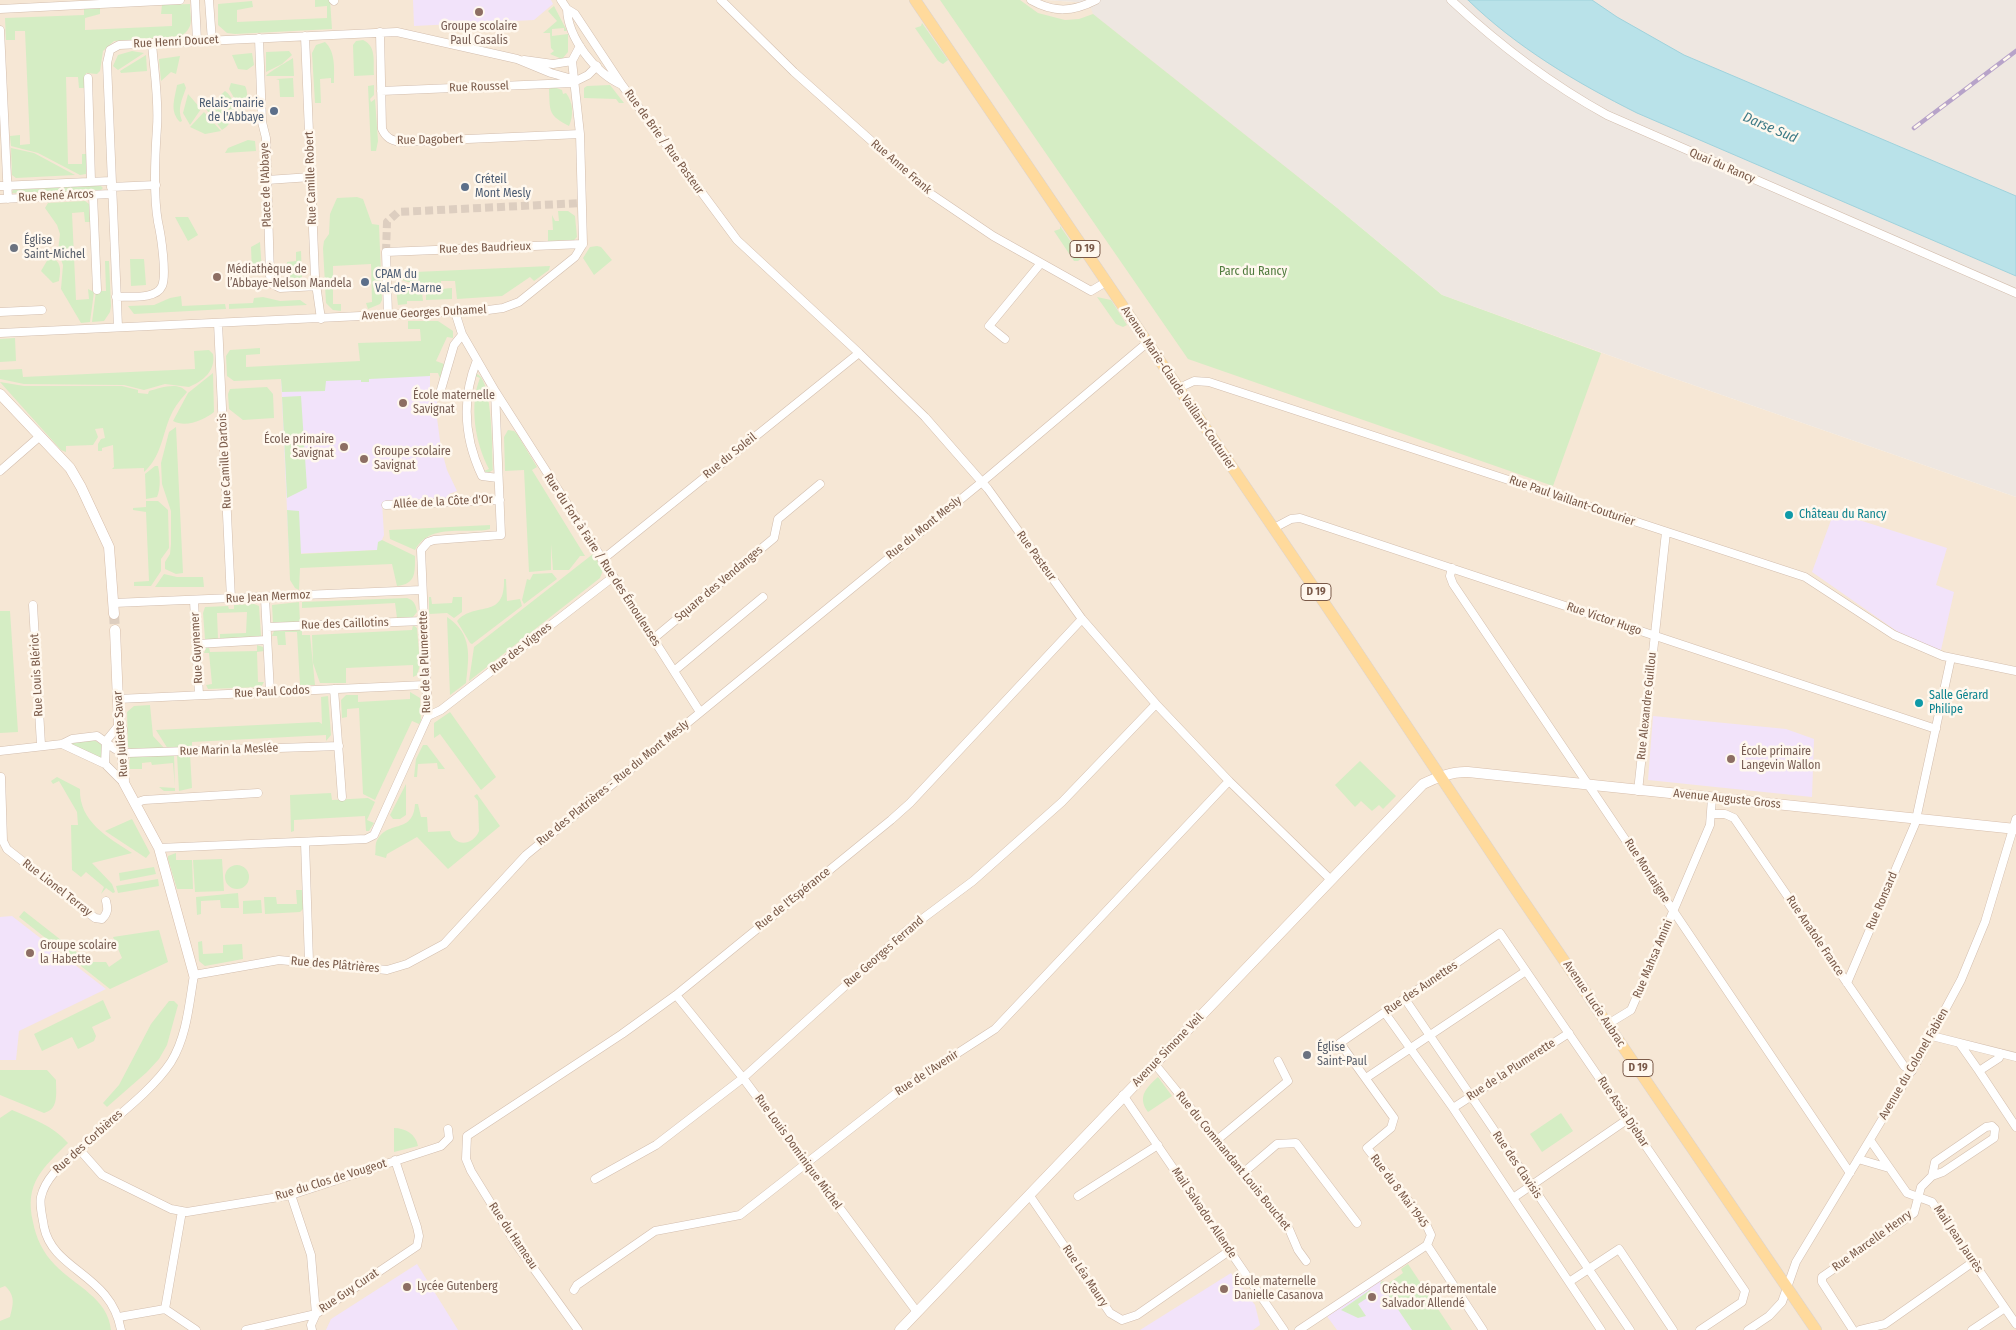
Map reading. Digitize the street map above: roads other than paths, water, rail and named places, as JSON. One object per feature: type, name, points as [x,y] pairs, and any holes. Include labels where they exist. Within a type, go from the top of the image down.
[{"type":"main road","name":"Avenue Marie-Claude Vaillant-Couturier","points":[[915,0],[1440,776]]},
{"type":"main road","name":"Avenue Lucie Aubrac","points":[[1440,776],[1816,1330]]},
{"type":"street","points":[[0,9],[180,0]]},
{"type":"street","points":[[195,0],[197,41]]},
{"type":"street","points":[[209,0],[212,41]]},
{"type":"street","points":[[561,0],[580,46]]},
{"type":"street","name":"Rue Anne Frank","points":[[721,0],[794,72],[931,194],[993,236],[1090,291],[1106,282]]},
{"type":"street","points":[[1031,0],[1045,7],[1068,10],[1080,8],[1096,0]]},
{"type":"street","name":"Quai du Rancy","points":[[1451,0],[1503,47],[1565,92],[1607,115],[2016,293]]},
{"type":"street","points":[[566,9],[575,14],[622,85]]},
{"type":"street","points":[[0,30],[4,199]]},
{"type":"street","name":"Rue Henri Doucet","points":[[118,327],[107,64],[110,50],[119,45],[380,32],[416,35],[517,60],[576,80]]},
{"type":"street","name":"Rue Dagobert","points":[[380,32],[382,129],[385,136],[391,140],[400,142],[580,134]]},
{"type":"street","name":"Rue Camille Robert","points":[[304,36],[315,278],[318,286],[321,319]]},
{"type":"street","name":"Place de l'Abbaye","points":[[258,38],[262,122],[266,138],[268,229],[272,284],[280,288],[318,286]]},
{"type":"street","points":[[116,297],[151,295],[158,292],[163,285],[162,239],[158,220],[156,185],[155,142],[157,126],[152,43]]},
{"type":"street","points":[[580,46],[598,47]]},
{"type":"street","points":[[580,46],[572,61],[576,80],[580,134],[583,244]]},
{"type":"street","name":"Rue de Brie / Rue Pasteur","points":[[580,46],[613,81],[622,85],[737,240]]},
{"type":"street","points":[[576,80],[588,75],[597,66],[598,47]]},
{"type":"street","name":"Rue Henri Doucet","points":[[517,60],[553,64],[572,61]]},
{"type":"street","points":[[88,78],[92,181]]},
{"type":"street","name":"Rue Roussel","points":[[381,91],[572,83],[576,80]]},
{"type":"street","points":[[267,180],[311,177]]},
{"type":"street","name":"Rue René Arcos","points":[[4,186],[92,181],[111,187]]},
{"type":"street","points":[[111,187],[156,185]]},
{"type":"street","name":"Rue René Arcos","points":[[4,199],[93,195],[111,187]]},
{"type":"street","points":[[93,195],[97,290]]},
{"type":"street","name":"Rue Pasteur","points":[[737,240],[859,353],[924,417],[981,482],[1082,619],[1156,704],[1228,780],[1330,879]]},
{"type":"street","name":"Rue des Baudrieux","points":[[388,315],[386,252],[583,244]]},
{"type":"street","name":"Avenue Georges Duhamel","points":[[0,333],[321,319],[503,308],[519,302],[575,257],[583,244]]},
{"type":"street","points":[[1005,339],[989,326],[1041,263]]},
{"type":"street","points":[[0,312],[42,310]]},
{"type":"street","name":"Rue du Fort à Faire / Rue des Émouleuses","points":[[455,312],[462,335],[495,391],[507,406],[602,560],[700,712]]},
{"type":"street","name":"Rue Camille Dartois","points":[[218,323],[231,599]]},
{"type":"street","points":[[440,393],[454,345],[462,335]]},
{"type":"street","name":"Rue du Mont Mesly","points":[[700,712],[981,482],[1148,342]]},
{"type":"street","name":"Rue du Soleil","points":[[602,560],[859,353]]},
{"type":"street","points":[[478,360],[470,378],[466,407],[466,432],[482,476],[498,478]]},
{"type":"street","name":"Rue Paul Vaillant-Couturier","points":[[1179,388],[1194,381],[1209,382],[1805,577],[1894,635],[1952,658],[2016,671]]},
{"type":"street","name":"Rue de la Plumerette","points":[[159,848],[366,839],[374,834],[428,716],[425,685],[422,590],[423,546],[434,540],[501,535],[495,391]]},
{"type":"street","points":[[0,394],[70,468],[109,547],[114,609]]},
{"type":"street","points":[[0,471],[39,437]]},
{"type":"street","name":"Square des Vendanges","points":[[652,639],[774,538],[778,519],[820,484]]},
{"type":"street","name":"Allée de la Côte d'Or","points":[[386,505],[500,500]]},
{"type":"street","name":"Rue Victor Hugo","points":[[1274,528],[1291,519],[1300,518],[1936,729]]},
{"type":"street","name":"Rue Alexandre Guillou","points":[[1638,790],[1666,532]]},
{"type":"street","name":"Rue Montaigne","points":[[1452,568],[1450,576],[1453,584],[1850,1173]]},
{"type":"street","name":"Rue des Vignes","points":[[428,716],[443,708],[613,577]]},
{"type":"street","name":"Rue Jean Mermoz","points":[[114,609],[194,601],[422,590]]},
{"type":"street","points":[[674,671],[763,597]]},
{"type":"street","points":[[265,598],[270,692]]},
{"type":"street","name":"Rue Guynemer","points":[[194,601],[199,695]]},
{"type":"street","name":"Rue Louis Blériot","points":[[33,605],[40,745]]},
{"type":"street","name":"Rue de l'Espérance","points":[[467,1136],[622,1034],[676,995],[910,803],[1082,619]]},
{"type":"street","name":"Rue des Caillotins","points":[[267,627],[423,621]]},
{"type":"street","name":"Rue Juliette Savar","points":[[115,630],[119,725],[122,729],[120,752],[123,757],[124,783],[159,848],[194,975]]},
{"type":"street","points":[[197,644],[267,640]]},
{"type":"street","name":"Rue Ronsard","points":[[1847,983],[1916,818],[1952,658]]},
{"type":"street","name":"Rue Paul Codos","points":[[118,699],[425,685]]},
{"type":"street","points":[[334,689],[342,796]]},
{"type":"street","name":"Rue Georges Ferrand","points":[[595,1180],[656,1145],[743,1078],[906,931],[973,881],[1062,802],[1156,704]]},
{"type":"street","name":"Rue des Platrières - Rue du Mont Mesly","points":[[387,970],[407,964],[444,944],[526,854],[700,712]]},
{"type":"street","points":[[105,764],[106,741],[119,725]]},
{"type":"street","points":[[62,744],[66,741],[94,736],[100,737],[120,752],[105,764]]},
{"type":"street","points":[[0,751],[62,744],[105,764],[124,783]]},
{"type":"street","name":"Rue Marin la Meslée","points":[[120,752],[128,754],[339,746]]},
{"type":"street","name":"Avenue Auguste Gross","points":[[1440,776],[1460,771],[1712,798],[2015,826]]},
{"type":"street","name":"Avenue Simone Veil","points":[[900,1330],[1030,1196],[1330,879],[1423,784],[1440,776]]},
{"type":"street","name":"Rue Lionel Terray","points":[[1,777],[3,840],[7,849],[95,918],[102,919],[106,915],[108,908],[106,901]]},
{"type":"street","name":"Rue de l'Avenir","points":[[574,1290],[577,1285],[655,1231],[740,1216],[899,1091],[995,1029],[1228,780]]},
{"type":"street","points":[[135,802],[258,793]]},
{"type":"street","name":"Rue Mahsa Amini","points":[[1608,1024],[1631,1010],[1710,825],[1712,798]]},
{"type":"street","name":"Rue Anatole France","points":[[1711,814],[1725,814],[1734,818],[1904,1066],[1912,1071]]},
{"type":"street","name":"Avenue du Colonel Fabien","points":[[1748,1330],[1768,1316],[1782,1302],[1796,1262],[1932,1036],[1961,980],[1985,922],[2015,826]]},
{"type":"street","points":[[305,842],[309,962]]},
{"type":"street","name":"Rue Assia Djebar","points":[[1500,933],[1745,1292],[1742,1302],[1700,1330]]},
{"type":"street","name":"Rue des Aunettes","points":[[1340,1043],[1500,933]]},
{"type":"street","name":"Rue des Plâtrières","points":[[194,975],[279,960],[387,970]]},
{"type":"street","points":[[1366,1078],[1526,971]]},
{"type":"street","name":"Rue des Corbières","points":[[121,1330],[116,1308],[103,1291],[64,1259],[51,1244],[44,1229],[41,1198],[52,1173],[154,1082],[170,1062],[184,1033],[194,975]]},
{"type":"street","name":"Rue Louis Dominique Michel","points":[[676,995],[743,1078],[917,1312]]},
{"type":"street","name":"Rue des Clavisis","points":[[1405,999],[1630,1330]]},
{"type":"street","name":"Rue des Clavisis","points":[[1385,1013],[1452,1108],[1601,1330]]},
{"type":"street","name":"Rue de la Plumerette","points":[[1452,1108],[1569,1033]]},
{"type":"street","points":[[1932,1036],[2016,1057]]},
{"type":"street","name":"Rue du 8 Mai 1945","points":[[1299,1330],[1427,1245],[1431,1235],[1425,1222],[1367,1148],[1391,1128],[1394,1118],[1340,1043]]},
{"type":"street","points":[[1960,1044],[2016,1127]]},
{"type":"street","points":[[1979,1071],[1999,1058],[2000,1053]]},
{"type":"street","points":[[1217,1140],[1288,1081],[1278,1061]]},
{"type":"street","name":"Rue du Commandant Louis Bouchet","points":[[1154,1063],[1289,1228],[1298,1250],[1306,1262]]},
{"type":"street","name":"Mail Salvador Allende","points":[[1124,1095],[1284,1330]]},
{"type":"street","points":[[1513,1198],[1628,1119]]},
{"type":"street","points":[[1918,1197],[1921,1187],[1932,1176],[1943,1172],[1994,1138],[1997,1133],[1995,1129],[1992,1126],[1986,1127],[1935,1162],[1932,1176]]},
{"type":"street","name":"Rue du Clos de Vougeot","points":[[79,1149],[102,1176],[171,1209],[182,1212],[204,1211],[290,1195],[441,1146],[449,1138],[448,1129]]},
{"type":"street","name":"Rue du Hameau","points":[[467,1136],[466,1159],[471,1171],[516,1244],[578,1330]]},
{"type":"street","name":"Mail Jean Jaurès","points":[[1870,1140],[1907,1193],[1932,1202],[2016,1324]]},
{"type":"street","points":[[1243,1173],[1277,1144],[1296,1143],[1357,1223]]},
{"type":"street","points":[[1078,1196],[1158,1145]]},
{"type":"street","points":[[1858,1159],[1889,1168]]},
{"type":"street","name":"Rue Guy Curat","points":[[246,1330],[316,1314],[417,1246],[419,1236],[417,1227],[395,1160]]},
{"type":"street","points":[[290,1195],[311,1255],[316,1314],[311,1325],[312,1330]]},
{"type":"street","name":"Rue Léa Maury","points":[[1030,1196],[1110,1313],[1122,1320],[1137,1315],[1229,1251]]},
{"type":"street","name":"Rue Marcelle Henry","points":[[1853,1330],[1822,1282],[1822,1277],[1914,1213],[1918,1197]]},
{"type":"street","points":[[165,1309],[182,1212]]},
{"type":"street","points":[[1427,1245],[1483,1330]]},
{"type":"street","points":[[1569,1282],[1619,1249],[1673,1330]]},
{"type":"street","points":[[1860,1330],[1885,1324],[1973,1262]]},
{"type":"street","points":[[1972,1330],[2005,1308]]},
{"type":"street","points":[[119,1317],[165,1309],[196,1330]]},
{"type":"water","name":"Darse Sud","points":[[1468,0],[1592,0],[1617,17],[1684,55],[2016,196],[2016,276],[1637,113],[1548,63],[1506,33]]},
{"type":"tunnel","points":[[386,252],[387,222],[398,212],[582,203]]},
{"type":"tunnel","points":[[114,614],[115,630]]},
{"type":"railway","points":[[1914,128],[2016,51]]},
{"type":"place","name":"Groupe scolaire Paul Casalis","points":[[479,12]]},
{"type":"place","name":"Relais-mairie de l'Abbaye","points":[[274,111]]},
{"type":"place","name":"Créteil Mont Mesly","points":[[465,187]]},
{"type":"place","name":"Église Saint-Michel","points":[[14,248]]},
{"type":"place","name":"Médiathèque de l’Abbaye-Nelson Mandela","points":[[217,277]]},
{"type":"place","name":"CPAM du Val-de-Marne","points":[[365,282]]},
{"type":"place","name":"École maternelle Savignat","points":[[403,403]]},
{"type":"place","name":"École primaire Savignat","points":[[344,447]]},
{"type":"place","name":"Groupe scolaire Savignat","points":[[364,459]]},
{"type":"place","name":"Château du Rancy","points":[[1789,515]]},
{"type":"place","name":"Salle Gérard Philipe","points":[[1919,703]]},
{"type":"place","name":"École primaire Langevin Wallon","points":[[1731,759]]},
{"type":"place","name":"Groupe scolaire la Habette","points":[[30,953]]},
{"type":"place","name":"Église Saint-Paul","points":[[1307,1055]]},
{"type":"place","name":"Lycée Gutenberg","points":[[407,1287]]},
{"type":"place","name":"École maternelle Danielle Casanova","points":[[1224,1289]]},
{"type":"place","name":"Crèche départementale Salvador Allendé","points":[[1372,1297]]},
{"type":"park label","name":"Parc du Rancy","points":[[1253,272]]}]
